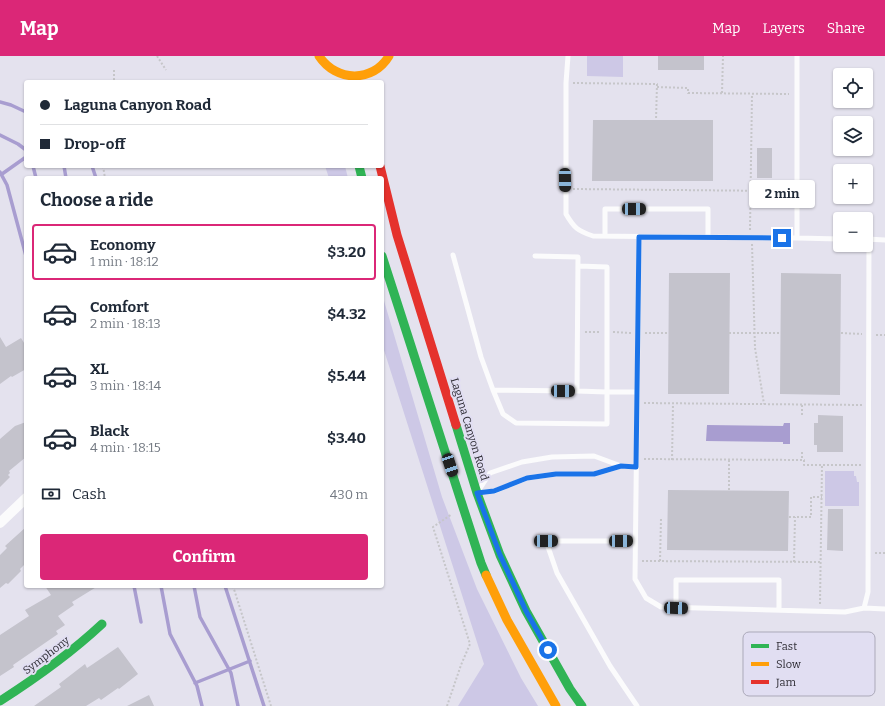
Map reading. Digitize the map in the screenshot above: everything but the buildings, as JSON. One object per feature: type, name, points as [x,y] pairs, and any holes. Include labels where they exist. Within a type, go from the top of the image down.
[{"type":"main road","points":[[306,56],[323,62],[344,76],[369,74],[387,62]]},
{"type":"main road","points":[[323,62],[336,80]]},
{"type":"main road","points":[[375,80],[387,62]]},
{"type":"main road","name":"Laguna Canyon Road","points":[[384,182],[397,235],[477,493],[500,555],[526,611],[570,689],[582,706]]},
{"type":"main road","points":[[384,262],[480,563],[507,620],[556,706]]},
{"type":"main road","points":[[463,506],[477,493]]},
{"type":"main road","name":"Symphony","points":[[0,701],[50,669],[73,651],[102,624]]},
{"type":"street","points":[[0,523],[24,500]]},
{"type":"lane","points":[[387,62],[396,56]]},
{"type":"lane","points":[[568,56],[566,83],[566,214],[571,223],[579,231],[593,236],[833,239]]},
{"type":"lane","points":[[797,56],[797,238]]},
{"type":"lane","points":[[605,236],[605,209],[708,209],[708,237]]},
{"type":"lane","points":[[639,237],[635,579],[646,598],[660,607],[676,608],[820,612],[845,612],[864,608],[885,609]]},
{"type":"lane","points":[[873,239],[885,240]]},
{"type":"lane","points":[[864,608],[868,592],[868,252]]},
{"type":"lane","points":[[453,255],[481,357],[493,390],[503,414],[516,423],[607,424],[607,267],[578,266]]},
{"type":"lane","points":[[535,256],[578,257],[577,391]]},
{"type":"lane","points":[[493,390],[637,392]]},
{"type":"lane","points":[[477,493],[490,473],[522,462],[552,457],[594,456],[621,466],[636,467]]},
{"type":"lane","points":[[477,493],[494,491],[527,478],[556,474],[594,474],[621,466]]},
{"type":"lane","points":[[636,541],[546,541],[557,573],[610,666],[637,706]]},
{"type":"lane","points":[[676,608],[676,580],[779,580],[779,610]]},
{"type":"path","points":[[157,56],[166,70]]},
{"type":"path","points":[[722,93],[723,56]]},
{"type":"path","points":[[114,70],[114,80]]},
{"type":"path","points":[[566,83],[658,84],[656,120]]},
{"type":"path","points":[[657,87],[688,88],[688,93],[797,94]]},
{"type":"path","points":[[752,94],[750,191],[755,348],[764,404]]},
{"type":"path","points":[[566,189],[778,191]]},
{"type":"path","points":[[578,332],[669,333]]},
{"type":"path","points":[[730,333],[780,333]]},
{"type":"path","points":[[637,403],[868,405]]},
{"type":"path","points":[[672,404],[672,460]]},
{"type":"path","points":[[802,405],[802,415]]},
{"type":"path","points":[[802,452],[802,460],[804,460],[804,465],[868,465]]},
{"type":"path","points":[[636,459],[802,460]]},
{"type":"path","points":[[729,460],[729,490]]},
{"type":"path","points":[[820,612],[822,465]]},
{"type":"path","points":[[789,517],[811,517],[811,497],[822,497]]},
{"type":"path","points":[[447,706],[470,644],[433,527],[463,506]]},
{"type":"path","points":[[794,562],[795,517]]},
{"type":"path","points":[[660,561],[661,519]]},
{"type":"path","points":[[635,561],[821,562]]},
{"type":"path","points":[[234,588],[272,706]]},
{"type":"shaded area","points":[[587,56],[623,56],[623,77],[587,76]]},
{"type":"shaded area","points":[[326,168],[346,168],[348,176],[328,176]]},
{"type":"shaded area","points":[[384,301],[442,497],[477,589],[521,678],[538,706],[458,706],[484,664],[384,350]]},
{"type":"shaded area","points":[[784,423],[790,423],[790,444],[783,444],[783,442],[706,441],[707,425],[783,426]]},
{"type":"shaded area","points":[[825,471],[854,471],[854,476],[856,476],[857,482],[859,482],[859,506],[825,506]]},
{"type":"waterway","points":[[0,102],[24,111]]},
{"type":"waterway","points":[[0,135],[24,148]]},
{"type":"waterway","points":[[2,174],[24,158]]},
{"type":"waterway","points":[[34,168],[36,176]]},
{"type":"waterway","points":[[64,168],[66,176]]},
{"type":"waterway","points":[[93,168],[95,176]]},
{"type":"waterway","points":[[0,172],[7,185],[24,249]]},
{"type":"waterway","points":[[134,588],[141,622]]},
{"type":"waterway","points":[[161,588],[170,634],[197,686],[202,706]]},
{"type":"waterway","points":[[194,588],[200,617],[231,673],[238,706]]},
{"type":"waterway","points":[[226,588],[264,706]]},
{"type":"waterway","points":[[195,683],[250,661]]},
{"type":"traffic: fast","points":[[360,168],[362,176]]},
{"type":"traffic: fast","points":[[384,262],[486,575]]},
{"type":"traffic: fast","points":[[456,425],[477,493],[500,555],[526,611],[570,689],[582,706]]},
{"type":"traffic: fast","points":[[0,701],[53,665],[102,624]]},
{"type":"traffic: slow","points":[[319,56],[326,65],[335,71],[344,75],[354,76],[364,75],[374,71],[382,65],[389,56]]},
{"type":"traffic: slow","points":[[486,575],[507,620],[556,706]]},
{"type":"traffic: jam","points":[[380,168],[382,176]]},
{"type":"traffic: jam","points":[[384,182],[397,235],[456,425]]},
{"type":"route","points":[[548,650],[526,611],[500,555],[477,493],[494,491],[527,478],[556,474],[594,474],[621,466],[636,467],[639,237],[782,238]]}]
